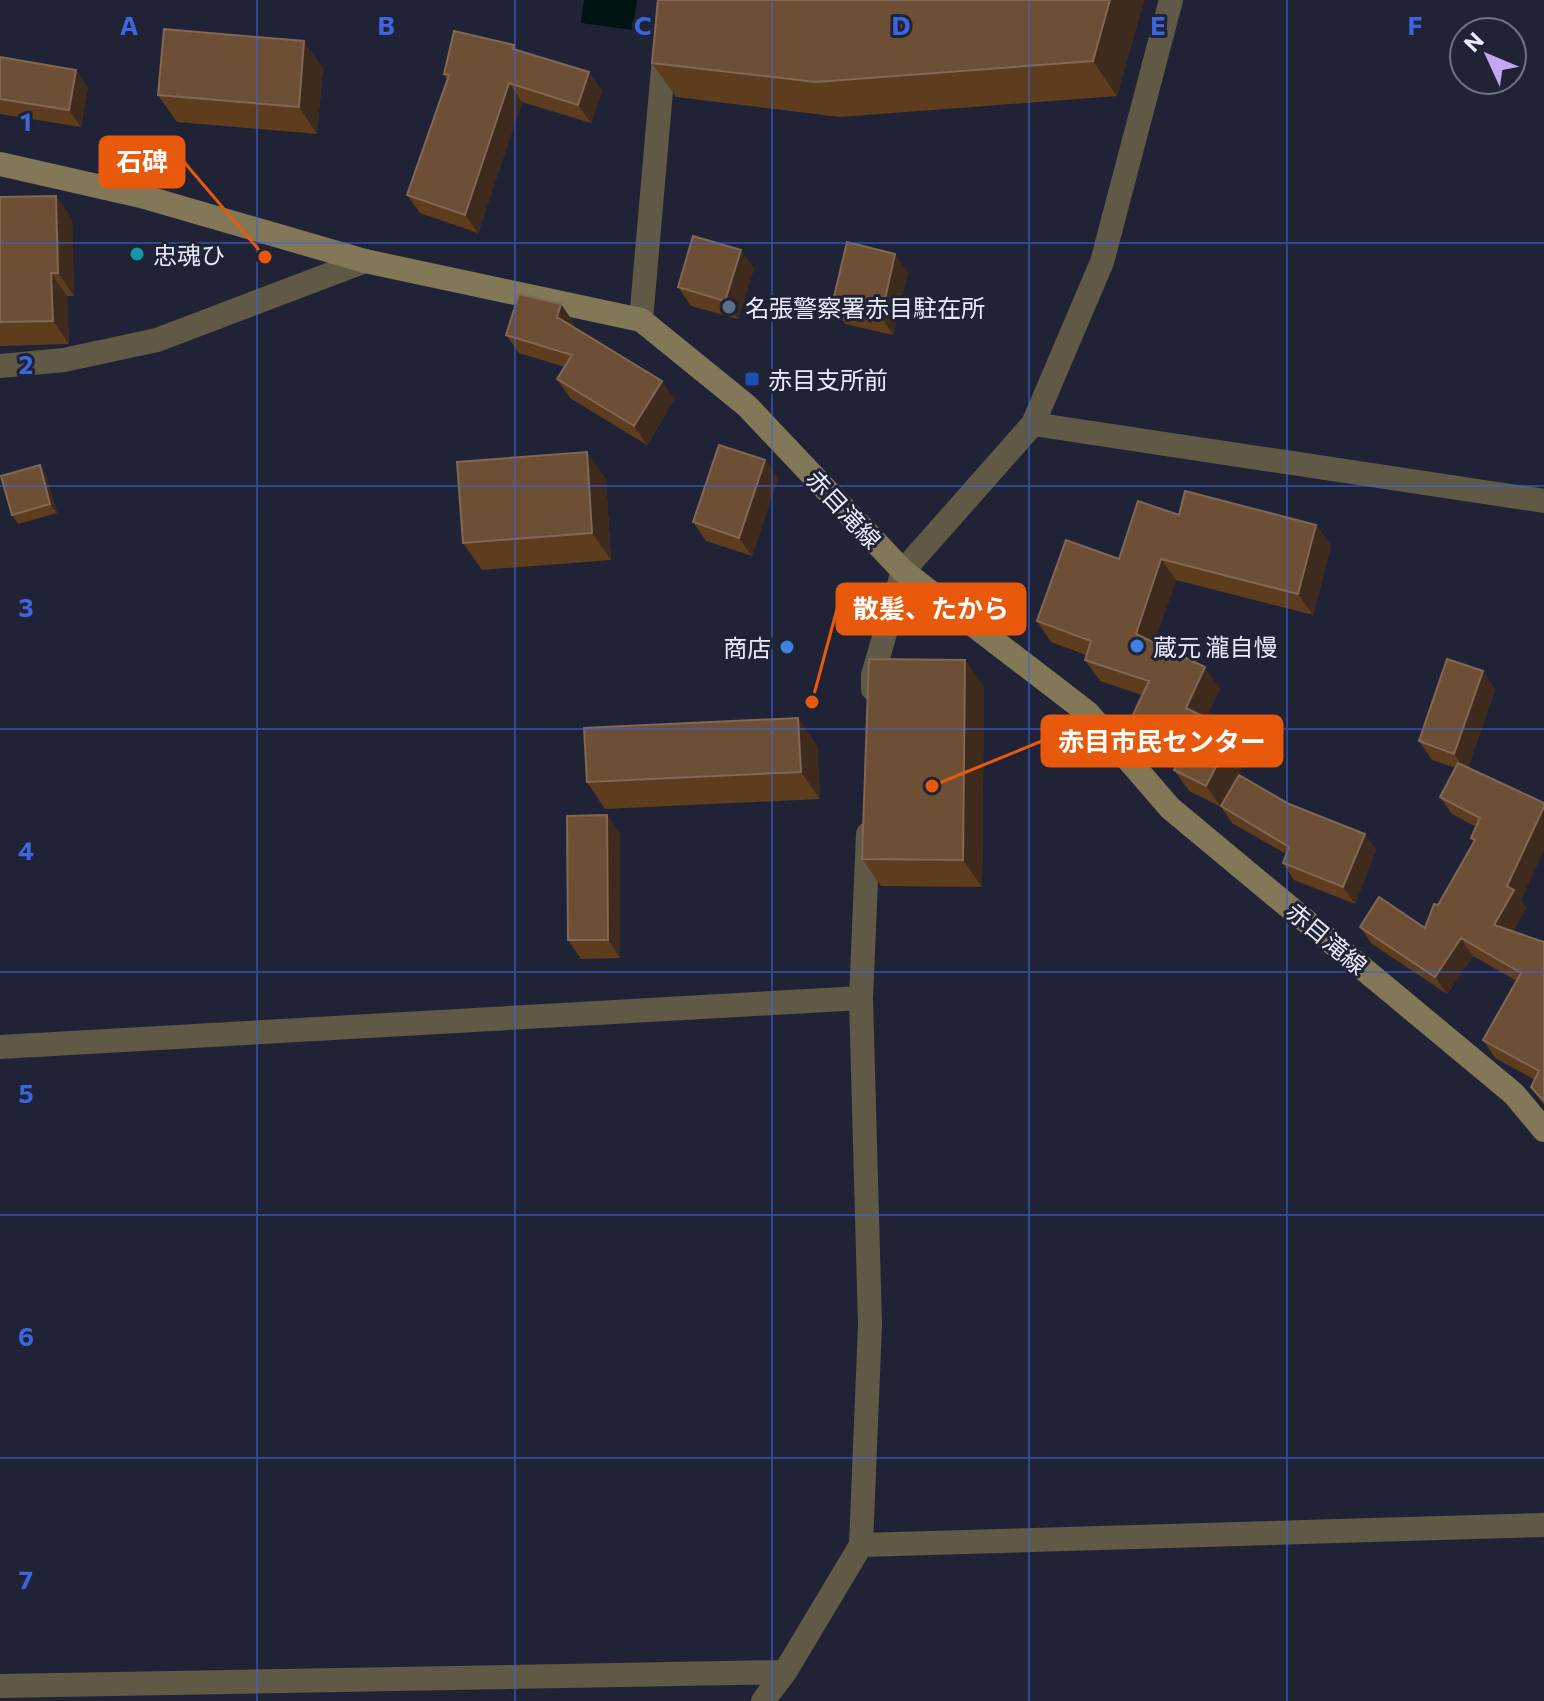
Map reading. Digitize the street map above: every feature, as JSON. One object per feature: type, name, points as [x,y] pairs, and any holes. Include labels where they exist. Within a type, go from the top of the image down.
[{"type":"main road","name":"赤目滝線","points":[[0,164],[141,196],[365,261],[641,320],[747,406],[903,571],[1088,713],[1170,808],[1514,1094],[1544,1130]]},
{"type":"street","points":[[641,320],[669,0]]},
{"type":"street","points":[[872,706],[873,675],[903,571],[1033,424],[1102,262],[1171,0]]},
{"type":"street","points":[[0,366],[64,360],[157,340],[365,261]]},
{"type":"street","points":[[1033,424],[1544,501]]},
{"type":"street","points":[[763,1701],[785,1672],[861,1545],[870,1325],[861,998],[868,813]]},
{"type":"street","points":[[0,1047],[861,998]]},
{"type":"street","points":[[861,1545],[1544,1525]]},
{"type":"street","points":[[0,1686],[785,1672]]},
{"type":"shaded area","points":[[584,0],[637,0],[633,30],[581,23]]},
{"type":"building","points":[[658,0],[1110,0],[1093,61],[816,82],[652,63]]},
{"type":"building","points":[[164,29],[304,41],[299,107],[158,95]]},
{"type":"building","points":[[454,31],[514,45],[513,49],[589,72],[578,105],[509,83],[465,215],[407,195],[449,75],[444,74]]},
{"type":"building","points":[[0,57],[76,70],[69,110],[0,99]]},
{"type":"building","points":[[56,196],[58,273],[51,273],[53,321],[0,322],[0,197]]},
{"type":"building","points":[[693,236],[741,250],[725,301],[678,287]]},
{"type":"building","points":[[847,242],[895,254],[881,317],[832,305]]},
{"type":"building","points":[[519,294],[561,304],[557,317],[662,381],[634,426],[557,379],[572,355],[506,335]]},
{"type":"building","points":[[719,445],[765,460],[739,538],[693,522]]},
{"type":"building","points":[[587,452],[592,533],[463,543],[457,462]]},
{"type":"building","points":[[40,465],[50,504],[12,515],[1,476]]},
{"type":"building","points":[[1185,491],[1316,525],[1298,594],[1161,559],[1136,634],[1205,667],[1186,708],[1234,732],[1206,786],[1174,770],[1186,747],[1130,721],[1149,681],[1085,660],[1091,641],[1037,621],[1066,540],[1119,559],[1138,501],[1179,515]]},
{"type":"building","points":[[869,659],[965,660],[963,860],[862,859]]},
{"type":"building","points":[[1447,659],[1483,671],[1454,754],[1419,741]]},
{"type":"building","points":[[798,718],[801,772],[587,782],[584,728]]},
{"type":"building","points":[[1458,763],[1544,803],[1507,886],[1514,890],[1494,925],[1544,942],[1544,1101],[1531,1087],[1539,1071],[1483,1040],[1521,973],[1461,938],[1435,977],[1360,927],[1379,897],[1425,928],[1434,904],[1438,905],[1475,840],[1471,838],[1480,818],[1440,797]]},
{"type":"building","points":[[1239,775],[1289,804],[1365,834],[1343,887],[1283,863],[1289,847],[1221,806]]},
{"type":"building","points":[[607,815],[608,940],[568,940],[567,816]]},
{"type":"place","name":"忠魂ひ","points":[[137,254]]},
{"type":"place","name":"石碑","points":[[265,257]]},
{"type":"place","name":"名張警察署赤目駐在所","points":[[729,307]]},
{"type":"place","name":"赤目支所前","points":[[752,379]]},
{"type":"place","name":"蔵元 瀧自慢","points":[[1137,646]]},
{"type":"place","name":"商店","points":[[787,647]]},
{"type":"place","name":"散髪、たから","points":[[812,702]]},
{"type":"place","name":"赤目市民センター","points":[[932,786]]}]
